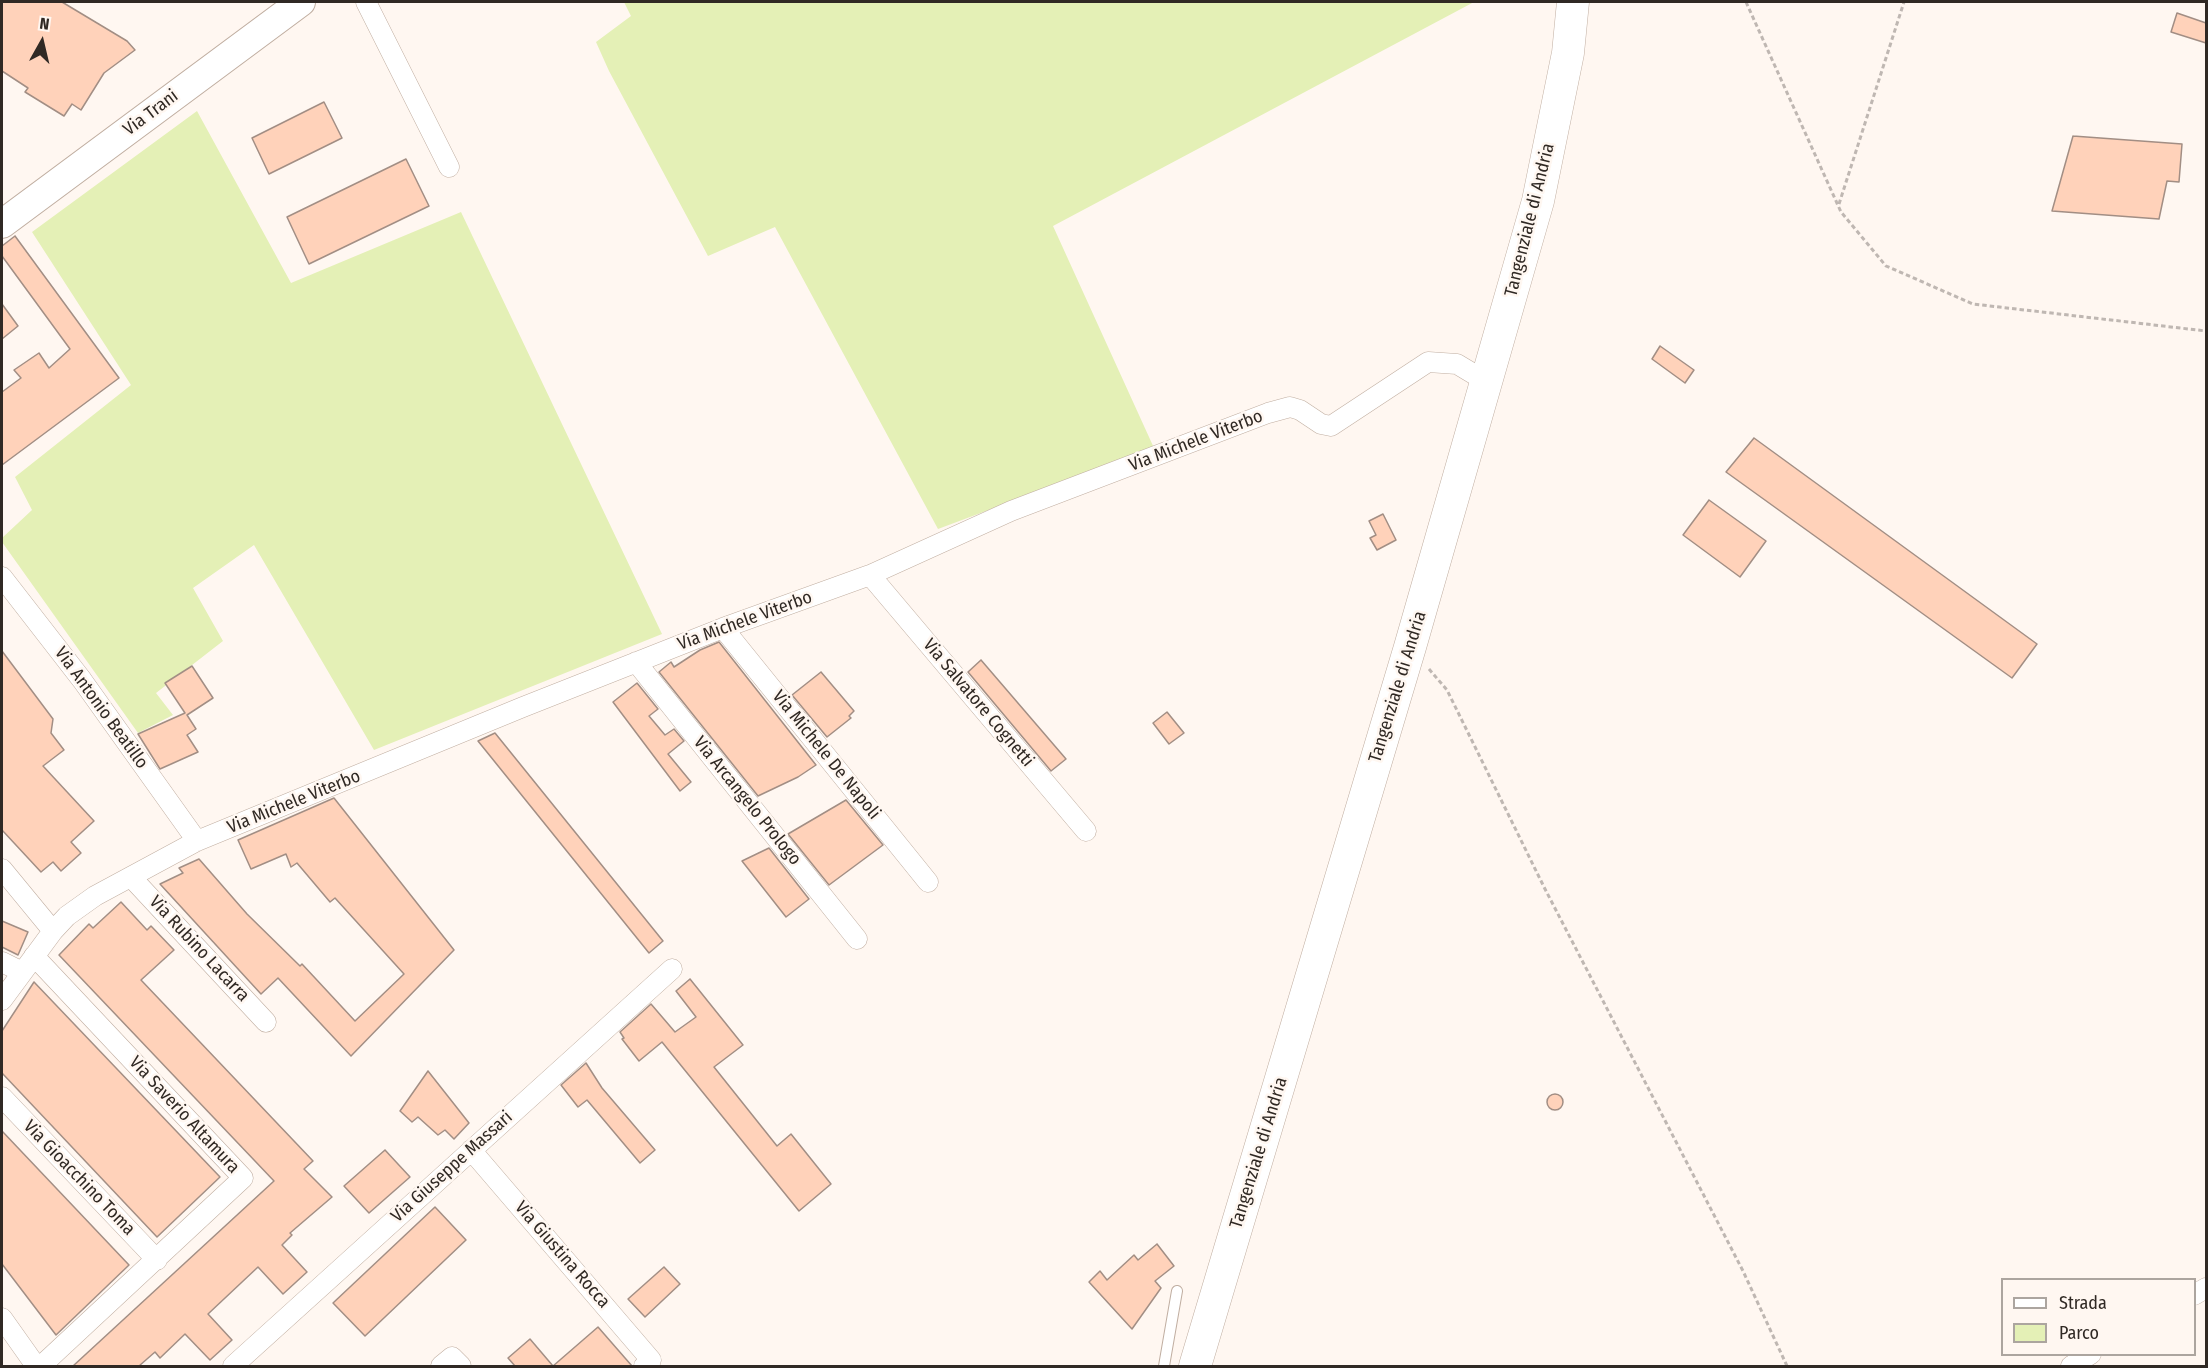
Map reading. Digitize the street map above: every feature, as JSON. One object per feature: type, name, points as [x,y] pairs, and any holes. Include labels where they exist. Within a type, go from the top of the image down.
[{"type":"main road","name":"Via Trani","points":[[2,224],[301,2]]},
{"type":"main road","name":"Tangenziale di Andria","points":[[1195,1366],[1410,648],[1538,201],[1568,53],[1573,2]]},
{"type":"street","points":[[366,2],[449,167]]},
{"type":"street","name":"Via Michele Viterbo","points":[[2,1000],[53,931],[67,916],[95,896],[197,842],[636,662],[870,575],[1011,511],[1268,413],[1290,407],[1300,410],[1321,424],[1331,426],[1428,362],[1457,364],[1487,382]]},
{"type":"street","name":"Via Salvatore Cognetti","points":[[870,575],[1086,831]]},
{"type":"street","name":"Via Antonio Beatillo","points":[[2,577],[82,680],[197,842]]},
{"type":"street","name":"Via Michele De Napoli","points":[[723,628],[928,882]]},
{"type":"street","name":"Via Arcangelo Prologo","points":[[636,662],[857,939]]},
{"type":"street","points":[[2,869],[53,931]]},
{"type":"street","name":"Via Rubino Lacarra","points":[[131,877],[266,1022]]},
{"type":"street","name":"Via Saverio Altamura","points":[[34,956],[243,1178],[41,1366]]},
{"type":"street","points":[[2,962],[22,972]]},
{"type":"street","name":"Via Giuseppe Massari","points":[[233,1366],[672,969]]},
{"type":"street","name":"Via Gioacchino Toma","points":[[2,1096],[157,1260]]},
{"type":"street","name":"Via Giustina Rocca","points":[[471,1150],[647,1363]]},
{"type":"street","points":[[2,1318],[36,1366]]},
{"type":"street","points":[[2071,1366],[2088,1356]]},
{"type":"lane","points":[[1164,1366],[1177,1291]]},
{"type":"path","points":[[1746,2],[1839,205],[1886,266],[1973,304],[2206,331]]},
{"type":"path","points":[[1839,205],[1904,2]]},
{"type":"path","points":[[1410,648],[1447,690],[1545,889],[1743,1271],[1787,1366]]},
{"type":"green space","points":[[624,2],[1474,2],[1053,226],[1154,448],[938,529],[775,227],[708,256],[609,71],[596,42],[631,16]]},
{"type":"green space","points":[[197,111],[291,283],[461,212],[662,634],[374,750],[254,545],[193,588],[223,641],[156,693],[173,715],[138,733],[2,542],[2,538],[32,510],[15,477],[131,385],[32,232]]},
{"type":"building","points":[[2,2],[62,2],[127,41],[135,50],[104,73],[81,110],[72,104],[64,116],[25,92],[28,88],[2,71]]},
{"type":"building","points":[[2177,13],[2206,23],[2206,43],[2171,32]]},
{"type":"building","points":[[324,102],[342,138],[269,174],[252,138]]},
{"type":"building","points":[[2073,136],[2182,144],[2179,182],[2167,181],[2159,219],[2052,211]]},
{"type":"building","points":[[406,159],[429,206],[309,264],[287,217]]},
{"type":"building","points":[[15,236],[119,378],[2,465],[2,392],[21,378],[14,370],[39,353],[49,368],[70,349],[2,256],[2,246]]},
{"type":"building","points":[[2,304],[18,326],[2,339]]},
{"type":"building","points":[[1660,346],[1694,370],[1685,383],[1652,359]]},
{"type":"building","points":[[1754,438],[2037,644],[2012,678],[1726,472]]},
{"type":"building","points":[[1709,500],[1766,541],[1740,577],[1683,535]]},
{"type":"building","points":[[1383,514],[1396,540],[1377,550],[1370,538],[1376,535],[1369,521]]},
{"type":"building","points":[[719,642],[816,765],[798,777],[758,796],[659,672],[671,662],[674,667],[700,650]]},
{"type":"building","points":[[2,651],[53,719],[51,733],[64,750],[43,766],[94,821],[71,842],[81,853],[61,871],[53,862],[41,872],[2,830]]},
{"type":"building","points":[[981,660],[1066,759],[1051,771],[968,672]]},
{"type":"building","points":[[192,666],[213,698],[187,715],[196,729],[187,735],[198,752],[160,769],[138,734],[185,713],[165,683]]},
{"type":"building","points":[[821,672],[854,711],[849,716],[851,718],[827,737],[792,695]]},
{"type":"building","points":[[637,683],[658,709],[649,716],[665,735],[674,729],[684,741],[668,754],[691,782],[680,791],[613,702]]},
{"type":"building","points":[[1167,712],[1184,733],[1169,744],[1153,723]]},
{"type":"building","points":[[495,733],[663,941],[649,953],[478,741]]},
{"type":"building","points":[[334,798],[454,950],[351,1056],[278,978],[261,994],[160,884],[183,873],[179,868],[199,859],[247,914],[300,966],[302,964],[355,1021],[404,974],[335,898],[330,902],[297,863],[291,867],[286,854],[251,869],[238,840]]},
{"type":"building","points":[[846,800],[883,845],[829,885],[788,834]]},
{"type":"building","points":[[769,848],[809,899],[786,917],[742,861]]},
{"type":"building","points":[[121,902],[147,930],[151,926],[174,950],[141,980],[313,1161],[304,1169],[332,1197],[290,1233],[292,1235],[282,1245],[307,1272],[283,1294],[258,1267],[208,1314],[232,1340],[210,1360],[185,1334],[160,1358],[155,1352],[139,1366],[73,1366],[274,1181],[59,955],[89,924],[93,928]]},
{"type":"building","points":[[2,921],[28,932],[18,955],[2,947]]},
{"type":"building","points":[[690,979],[743,1045],[714,1067],[777,1146],[791,1134],[831,1184],[799,1211],[662,1042],[639,1061],[622,1039],[624,1038],[620,1032],[651,1004],[675,1032],[696,1017],[676,991]]},
{"type":"building","points":[[34,982],[220,1177],[157,1237],[2,1073],[2,1031]]},
{"type":"building","points":[[586,1063],[602,1088],[655,1150],[640,1163],[587,1100],[578,1107],[561,1085]]},
{"type":"building","points":[[428,1071],[469,1123],[454,1139],[445,1130],[438,1135],[418,1117],[412,1122],[400,1111]]},
{"type":"building","points":[[1552,1094],[1558,1094],[1563,1102],[1561,1108],[1552,1110],[1547,1105],[1547,1099]]},
{"type":"building","points":[[2,1131],[129,1265],[56,1335],[2,1264]]},
{"type":"building","points":[[385,1150],[410,1177],[369,1213],[344,1186]]},
{"type":"building","points":[[435,1207],[466,1240],[365,1336],[333,1303]]},
{"type":"building","points":[[1157,1244],[1174,1266],[1155,1281],[1161,1288],[1132,1329],[1089,1282],[1100,1271],[1107,1280],[1134,1255],[1138,1260]]},
{"type":"building","points":[[664,1267],[680,1284],[645,1317],[628,1299]]},
{"type":"building","points":[[598,1327],[632,1366],[553,1366]]},
{"type":"building","points":[[530,1339],[553,1366],[515,1366],[508,1358]]}]
